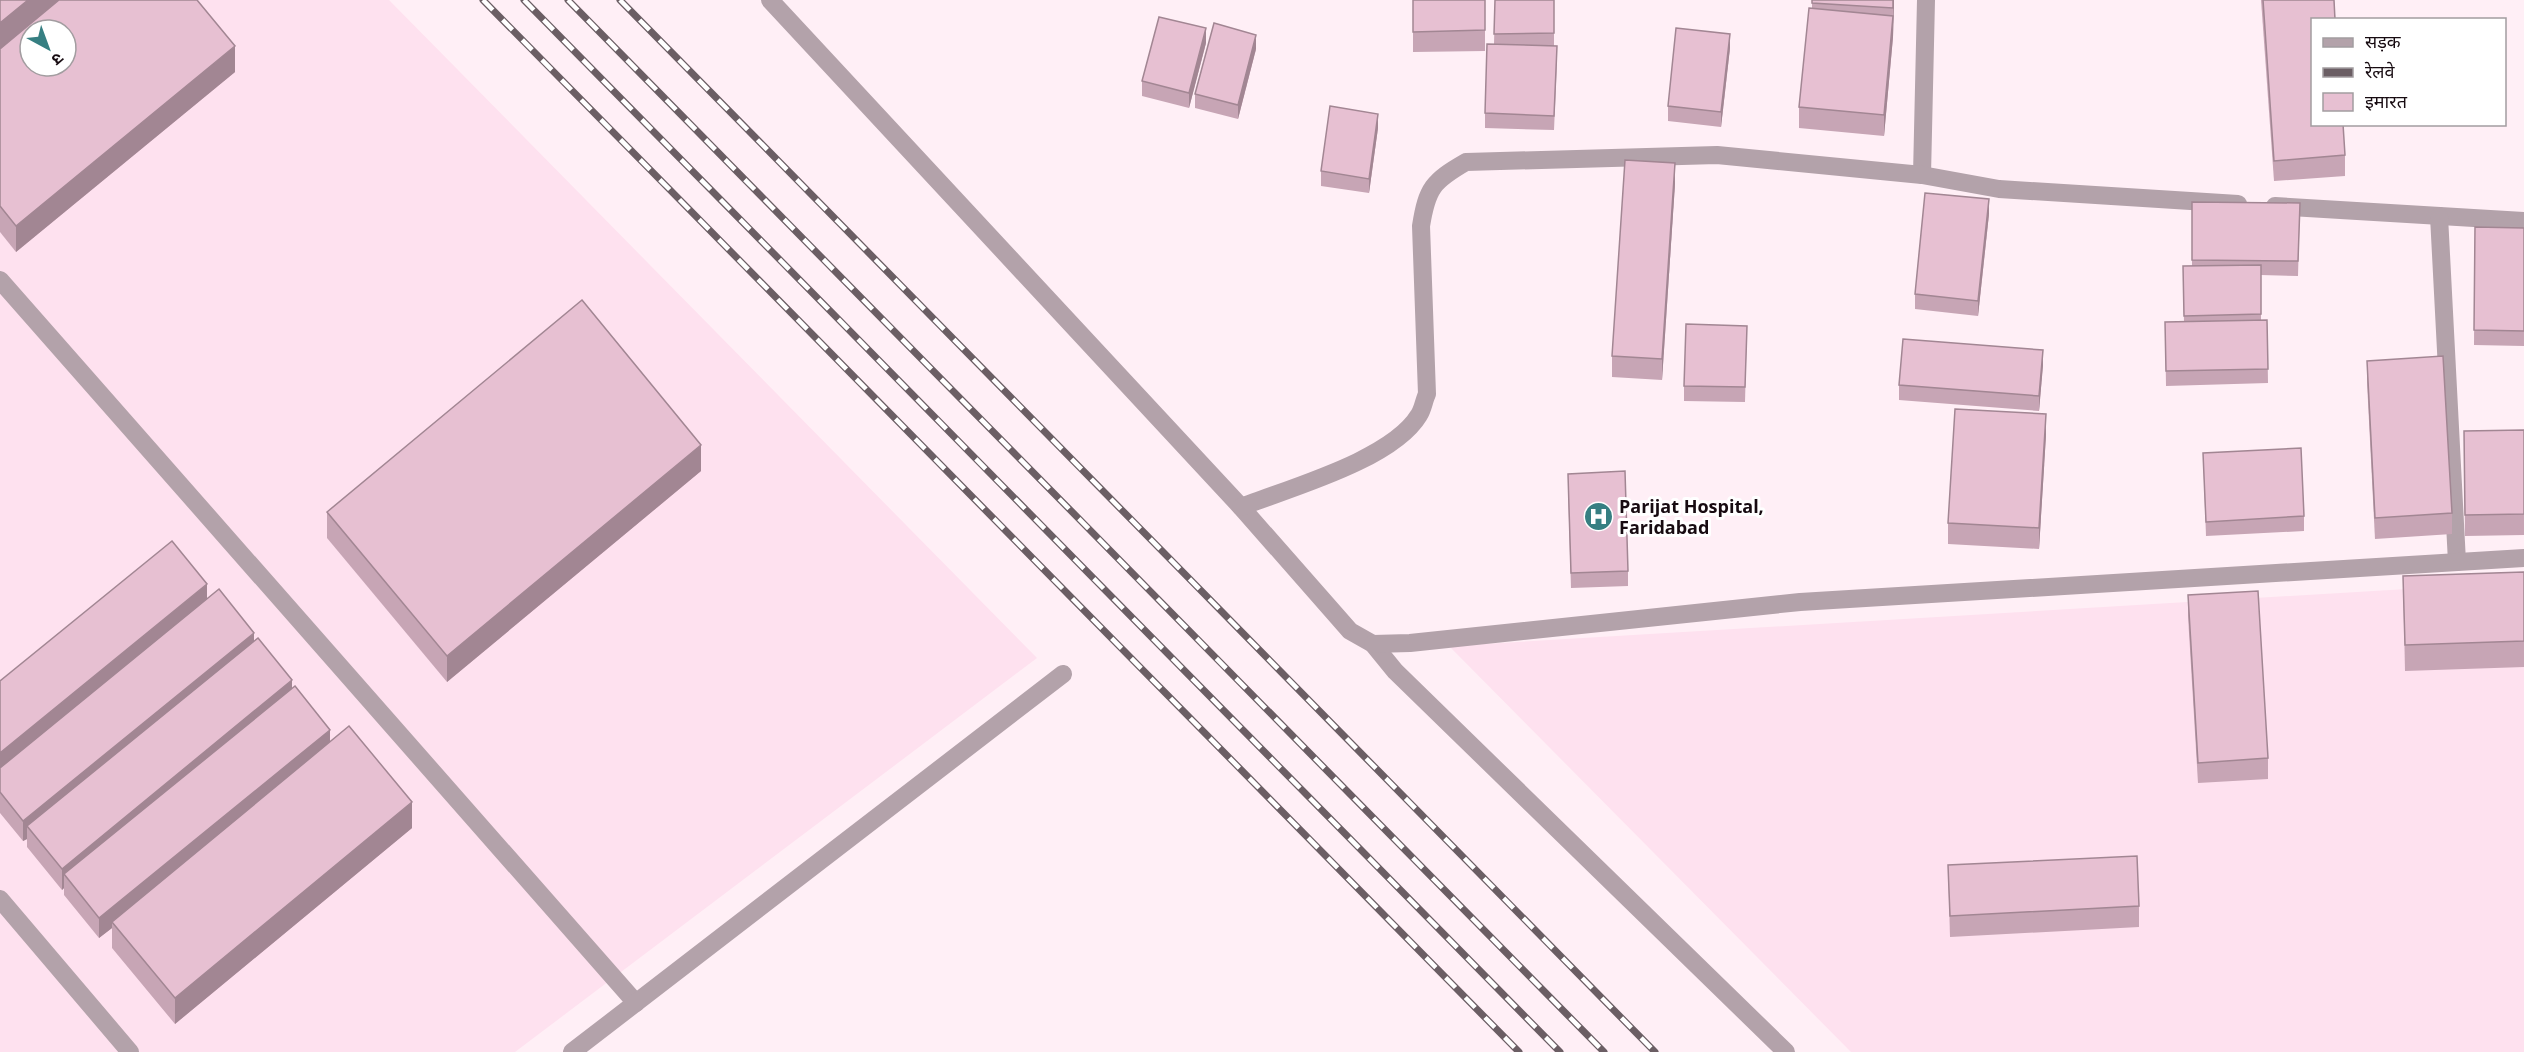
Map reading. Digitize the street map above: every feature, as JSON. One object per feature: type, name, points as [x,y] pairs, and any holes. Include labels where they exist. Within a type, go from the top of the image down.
[{"type":"street","points":[[770,0],[1241,507],[1350,631],[1373,644],[1395,671],[1786,1052]]},
{"type":"street","points":[[1922,175],[1926,0]]},
{"type":"street","points":[[1241,507],[1362,460],[1401,435],[1419,415],[1427,394],[1420,226],[1425,201],[1440,177],[1466,162],[1717,155],[1922,175],[1999,189],[2524,221]]},
{"type":"street","points":[[2439,216],[2457,562]]},
{"type":"street","points":[[0,280],[636,1002]]},
{"type":"street","points":[[1373,644],[1410,643],[1800,602],[2524,558]]},
{"type":"street","points":[[572,1052],[1063,674]]},
{"type":"street","points":[[0,899],[130,1052]]},
{"type":"shaded area","points":[[0,0],[389,0],[1037,658],[515,1052],[0,1052]]},
{"type":"shaded area","points":[[2524,582],[2524,1052],[1851,1052],[1449,646]]},
{"type":"building","points":[[0,0],[28,0],[0,23]]},
{"type":"building","points":[[59,0],[197,0],[235,46],[16,226],[0,206],[0,49],[18,34],[18,78],[78,78],[78,18],[37,18]]},
{"type":"building","points":[[1413,0],[1485,0],[1485,30],[1413,32]]},
{"type":"building","points":[[1495,0],[1554,0],[1554,33],[1494,34]]},
{"type":"building","points":[[1812,0],[1893,0],[1893,8],[1812,3]]},
{"type":"building","points":[[2263,0],[2334,0],[2335,18],[2311,18],[2311,126],[2343,126],[2345,155],[2274,161]]},
{"type":"building","points":[[1809,8],[1893,16],[1884,115],[1799,107]]},
{"type":"building","points":[[1159,17],[1206,28],[1189,93],[1142,81]]},
{"type":"building","points":[[1214,23],[1256,35],[1238,105],[1195,94]]},
{"type":"building","points":[[1676,28],[1730,34],[1721,112],[1668,106]]},
{"type":"building","points":[[1487,44],[1557,46],[1554,116],[1485,113]]},
{"type":"building","points":[[1330,106],[1378,114],[1369,179],[1321,171]]},
{"type":"building","points":[[1625,160],[1675,163],[1662,359],[1612,356]]},
{"type":"building","points":[[1925,193],[1989,199],[1978,301],[1915,294]]},
{"type":"building","points":[[2192,202],[2300,203],[2298,261],[2192,260]]},
{"type":"building","points":[[2475,227],[2524,228],[2524,331],[2474,330]]},
{"type":"building","points":[[2261,265],[2261,314],[2184,316],[2183,266]]},
{"type":"building","points":[[582,300],[701,445],[447,656],[327,512]]},
{"type":"building","points":[[2267,320],[2268,369],[2166,371],[2165,322]]},
{"type":"building","points":[[1686,324],[1747,326],[1745,387],[1684,386]]},
{"type":"building","points":[[1903,339],[2043,350],[2039,396],[1899,385]]},
{"type":"building","points":[[2443,356],[2452,513],[2375,518],[2367,361]]},
{"type":"building","points":[[1955,409],[2046,414],[2039,528],[1948,523]]},
{"type":"building","points":[[2524,430],[2524,514],[2465,515],[2464,431]]},
{"type":"building","points":[[2301,448],[2304,516],[2206,522],[2203,453]]},
{"type":"building","points":[[1625,471],[1628,571],[1571,573],[1568,474]]},
{"type":"building","points":[[172,541],[207,584],[0,753],[0,681]]},
{"type":"building","points":[[2524,572],[2524,641],[2405,645],[2403,576]]},
{"type":"building","points":[[219,589],[254,633],[23,821],[0,792],[0,768]]},
{"type":"building","points":[[2258,591],[2268,758],[2198,763],[2188,595]]},
{"type":"building","points":[[258,638],[292,680],[62,869],[27,826]]},
{"type":"building","points":[[295,686],[330,730],[99,918],[64,874]]},
{"type":"building","points":[[349,726],[412,802],[175,998],[112,922]]},
{"type":"building","points":[[2137,856],[2139,906],[1950,916],[1948,865]]},
{"type":"railway","points":[[483,0],[1519,1052]]},
{"type":"railway","points":[[524,0],[1560,1052]]},
{"type":"railway","points":[[568,0],[1604,1052]]},
{"type":"railway","points":[[620,0],[1655,1052]]},
{"type":"place","name":"Parijat Hospital, Faridabad","points":[[1598,516]]}]
